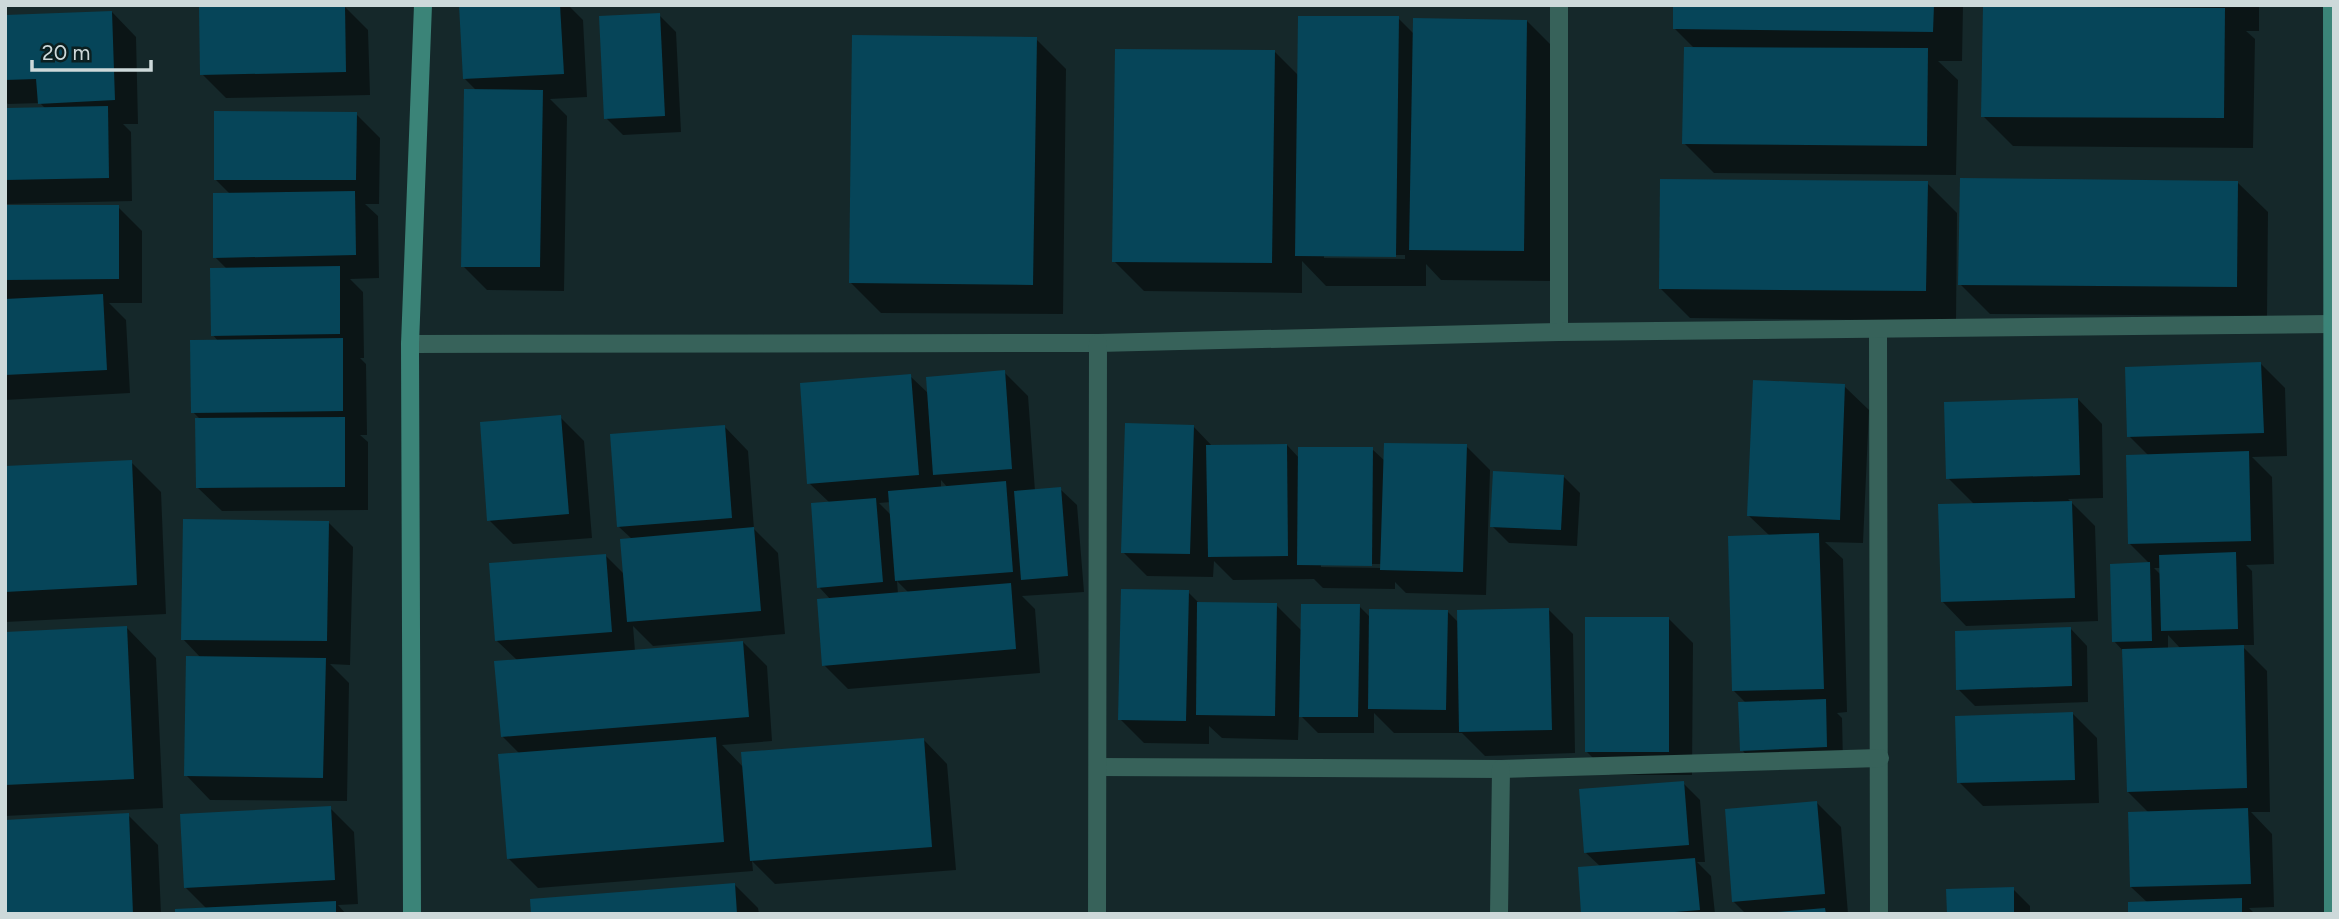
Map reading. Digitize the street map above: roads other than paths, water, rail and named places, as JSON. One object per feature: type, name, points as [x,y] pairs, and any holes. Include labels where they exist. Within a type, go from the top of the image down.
[{"type":"street","points":[[412,914],[410,344],[423,5]]},
{"type":"street","points":[[2332,5],[2333,914]]},
{"type":"lane","points":[[1559,5],[1559,332]]},
{"type":"lane","points":[[410,344],[1098,343],[1559,332],[2332,324]]},
{"type":"lane","points":[[1878,329],[1880,914]]},
{"type":"lane","points":[[1097,914],[1098,343]]},
{"type":"lane","points":[[1098,766],[1501,769],[1880,758]]},
{"type":"lane","points":[[1499,914],[1501,769]]}]
